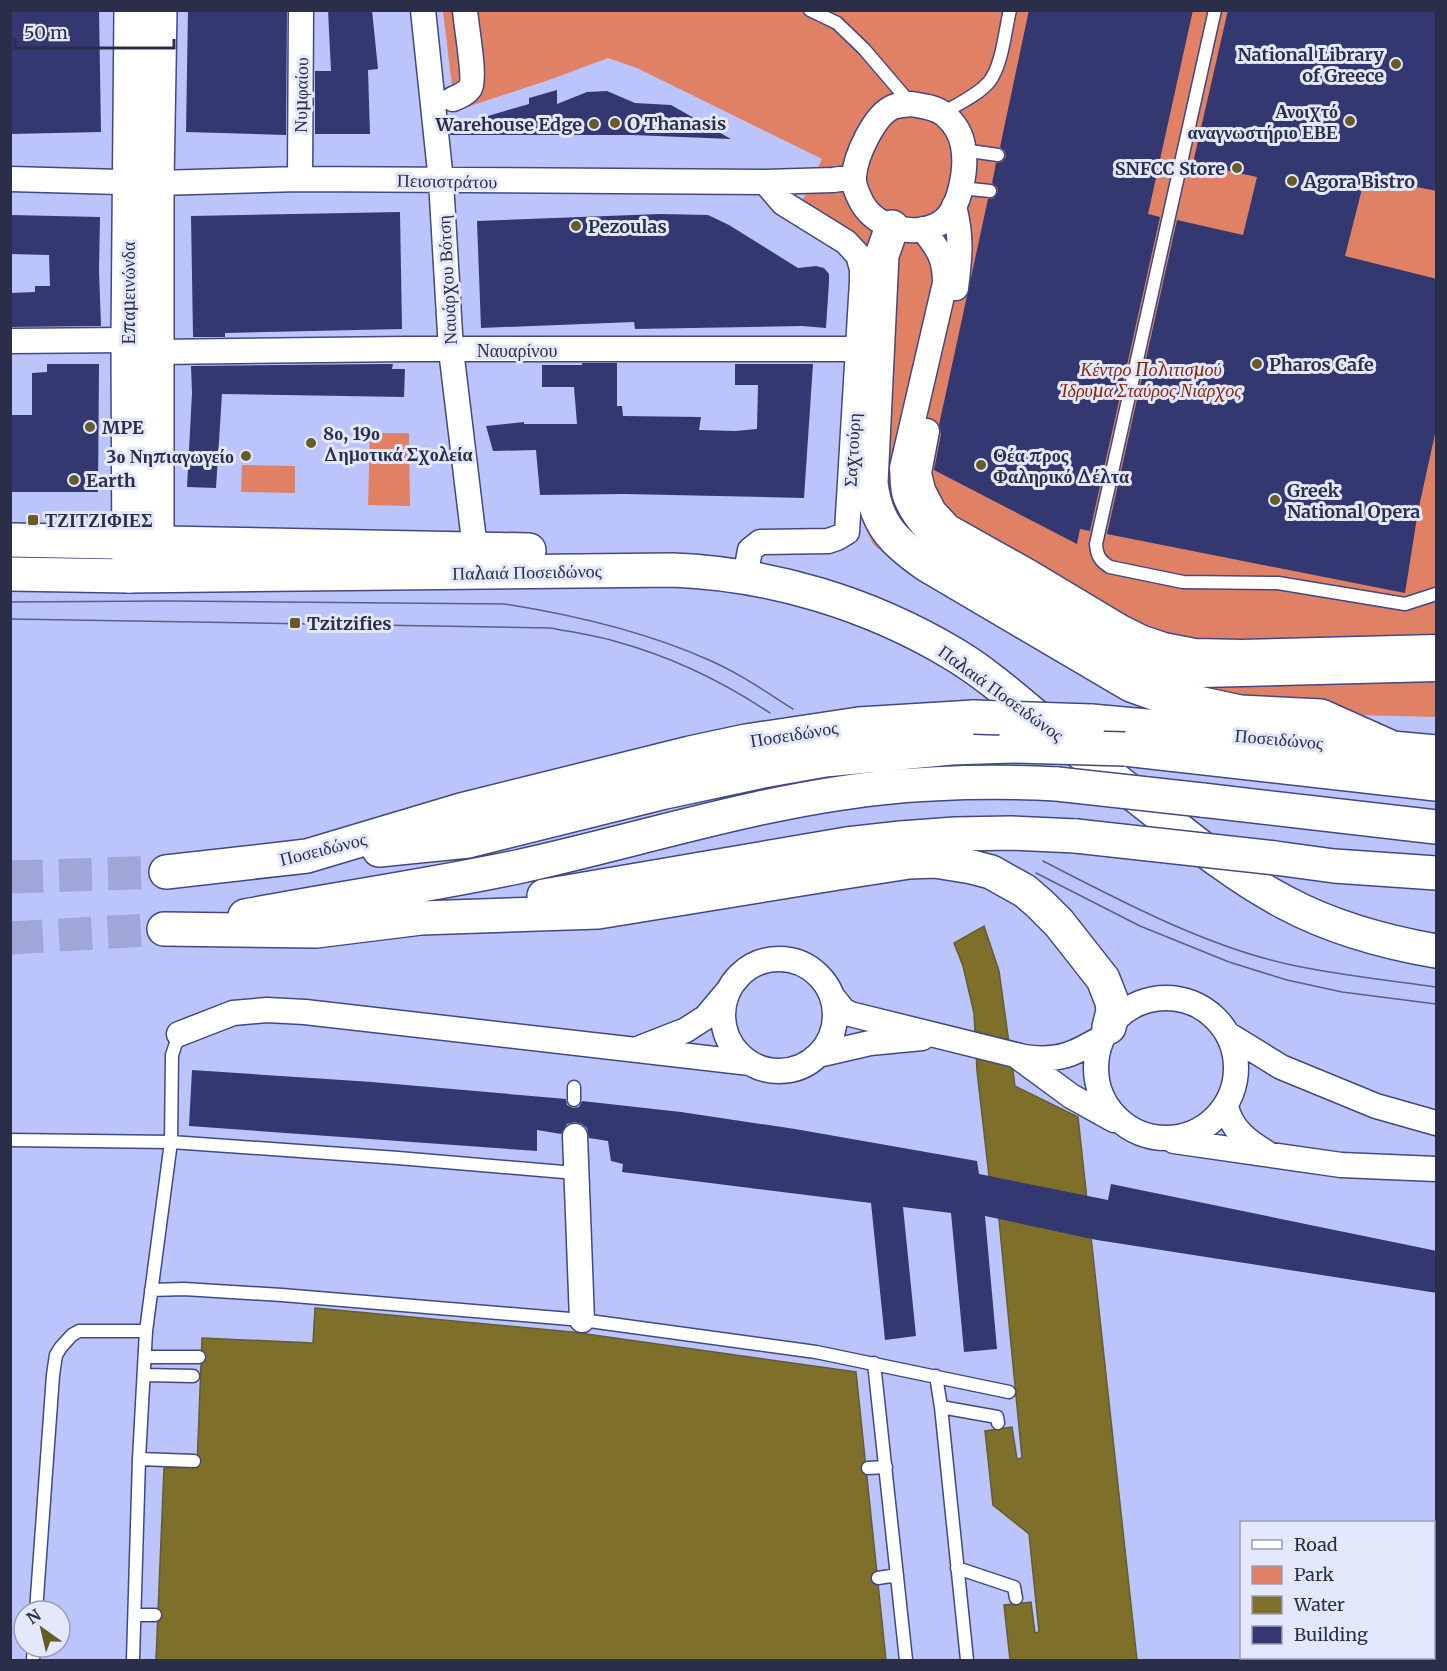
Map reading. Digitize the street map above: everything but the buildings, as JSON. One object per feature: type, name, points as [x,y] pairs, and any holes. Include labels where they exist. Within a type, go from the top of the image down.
[{"type":"main road","name":"Επαμεινώνδα","points":[[131,10],[157,352],[143,542],[143,576]]},
{"type":"main road","name":"Επαμεινώνδα","points":[[143,542],[128,340],[160,10]]},
{"type":"main road","points":[[907,228],[882,255],[867,349],[873,501],[888,532],[907,551],[927,565],[1131,685],[1156,694],[1240,712],[1321,716],[1397,750]]},
{"type":"main road","points":[[10,540],[475,549]]},
{"type":"main road","name":"Παλαιά Ποσειδώνος","points":[[475,549],[708,556],[793,567],[879,593],[924,614],[992,657],[1253,861],[1299,887],[1337,903],[1377,916],[1437,928]]},
{"type":"main road","name":"Παλαιά Ποσειδώνος","points":[[143,576],[673,570],[747,576],[799,589],[866,611],[906,628],[954,654],[1206,851],[1237,874],[1286,903],[1347,929],[1410,947],[1437,951]]},
{"type":"main road","points":[[10,574],[143,576]]},
{"type":"main road","name":"Ποσειδώνος","points":[[166,872],[307,856],[461,810],[724,746],[860,724],[974,717],[1091,721],[1437,752]]},
{"type":"main road","points":[[307,856],[468,841],[665,792],[763,771],[825,760],[951,748],[1012,746],[1125,749],[1437,784]]},
{"type":"main road","points":[[1437,827],[1056,784],[1002,781],[880,788],[765,808],[506,869],[173,928],[316,931],[421,918],[858,843],[955,834],[1011,833],[1076,836],[1334,866],[1437,873]]},
{"type":"main road","points":[[421,918],[598,912],[909,862],[935,861],[954,864],[990,872],[1009,881],[1024,891],[1059,923],[1107,986],[1113,1011],[1106,1031]]},
{"type":"street","name":"Νυμφαίου","points":[[300,179],[302,10]]},
{"type":"street","name":"Ναυάρχου Βότση","points":[[423,10],[444,102],[441,181],[451,350],[475,549]]},
{"type":"street","points":[[444,102],[464,94],[471,87],[472,73],[465,10]]},
{"type":"street","points":[[1437,647],[1242,652],[1195,651],[1164,645],[1120,627],[950,527],[934,511],[923,490],[919,473],[957,288],[961,249],[958,197],[963,150],[957,128],[943,113],[932,108],[911,104],[892,108],[878,120],[866,138],[854,177],[856,190],[873,217],[907,228],[939,252],[945,264],[945,283],[902,468],[905,495],[916,518],[935,538],[953,553],[1110,646],[1138,660],[1168,669],[1202,675],[1437,669]]},
{"type":"street","name":"Πεισιστράτου","points":[[10,179],[143,182],[300,179],[765,182],[833,180],[854,177]]},
{"type":"street","name":"Σαχτούρη","points":[[747,561],[750,550],[760,542],[828,541],[847,532],[867,349],[862,269],[858,255],[846,242],[783,203],[765,182]]},
{"type":"street","points":[[907,228],[942,221],[958,197]]},
{"type":"street","points":[[10,341],[128,340]]},
{"type":"street","name":"Ναυαρίνου","points":[[157,352],[867,349]]},
{"type":"street","points":[[635,1050],[686,1030],[706,1017],[739,975],[752,965],[767,960],[783,959],[799,962],[813,970],[843,1010],[850,1014],[1037,1059],[1051,1059],[1073,1054],[1106,1031],[1124,1012],[1142,1002],[1162,998],[1182,999],[1201,1006],[1217,1019],[1229,1035],[1235,1051],[1237,1068],[1231,1095],[1230,1118],[1242,1136],[1269,1154]]},
{"type":"street","points":[[730,988],[724,1004],[723,1021],[728,1038],[737,1052],[750,1063]]},
{"type":"street","points":[[179,1034],[233,1013],[267,1010],[305,1012],[750,1063],[767,1070],[785,1070],[803,1065],[818,1055],[828,1042],[834,1028],[835,1012],[832,996]]},
{"type":"street","points":[[1106,1031],[1096,1057],[1096,1078],[1102,1099],[1115,1116],[1143,1134],[1175,1138],[1195,1132],[1212,1121],[1245,1075],[1269,1066],[1281,1067]]},
{"type":"street","points":[[1229,1035],[1281,1067],[1376,1106],[1437,1123]]},
{"type":"street","points":[[818,1055],[870,1043],[939,1036]]},
{"type":"street","points":[[1013,1054],[1071,1096],[1143,1134],[1341,1165],[1437,1169]]},
{"type":"street","points":[[575,1136],[582,1320]]},
{"type":"lane","points":[[810,10],[837,23],[864,48],[911,104]]},
{"type":"lane","points":[[943,113],[983,88],[990,81],[997,69],[1010,10]]},
{"type":"lane","points":[[1215,10],[1096,544],[1097,555],[1101,562],[1110,567],[1183,582],[1278,583],[1406,604],[1437,594]]},
{"type":"lane","points":[[963,150],[998,155]]},
{"type":"lane","points":[[958,197],[990,191]]},
{"type":"lane","points":[[134,1660],[146,1331],[171,1142],[172,1055],[179,1034]]},
{"type":"lane","points":[[10,1140],[171,1142],[575,1173]]},
{"type":"lane","points":[[151,1290],[184,1289],[282,1295],[582,1320],[816,1352],[1009,1392]]},
{"type":"lane","points":[[37,1599],[56,1355],[66,1340],[79,1330],[146,1331]]},
{"type":"lane","points":[[146,1358],[199,1358]]},
{"type":"lane","points":[[874,1363],[906,1660]]},
{"type":"lane","points":[[145,1375],[193,1376]]},
{"type":"lane","points":[[936,1376],[967,1660]]},
{"type":"lane","points":[[941,1407],[997,1417],[998,1423]]},
{"type":"lane","points":[[140,1460],[194,1461]]},
{"type":"lane","points":[[868,1468],[886,1467]]},
{"type":"lane","points":[[957,1568],[1014,1587],[1016,1598]]},
{"type":"lane","points":[[879,1578],[897,1575]]},
{"type":"lane","points":[[135,1615],[155,1615]]},
{"type":"green space","name":"Κέντρο Πολιτισμού Ίδρυμα Σταύρος Νιάρχος","points":[[443,11],[1436,11],[1436,717],[1357,715],[1253,705],[1013,629],[898,565],[873,544],[863,522],[859,480],[870,252],[800,206],[822,159],[637,68],[608,58],[455,111]]},
{"type":"green space","points":[[370,433],[409,433],[410,506],[368,505]]},
{"type":"green space","points":[[242,465],[295,466],[295,493],[241,492]]},
{"type":"water","points":[[984,926],[999,971],[1015,1086],[1078,1117],[1137,1660],[1010,1660],[1004,1605],[1031,1602],[1035,1633],[1039,1632],[1029,1534],[993,1505],[985,1431],[1012,1427],[1017,1459],[1022,1458],[995,1178],[989,1176],[977,1071],[974,1013],[963,966],[954,943]]},
{"type":"water","points":[[315,1308],[572,1332],[856,1372],[886,1660],[156,1660],[164,1468],[197,1467],[202,1338],[313,1343]]},
{"type":"tunnel","points":[[10,877],[166,872]]},
{"type":"tunnel","points":[[10,938],[164,929]]},
{"type":"tram line","points":[[10,602],[505,604],[583,619],[660,641],[720,665],[793,709]]},
{"type":"tram line","points":[[10,619],[550,628],[590,635],[655,654],[714,680],[770,713]]},
{"type":"tram line","points":[[1043,861],[1162,920],[1256,956],[1324,971],[1436,987]]},
{"type":"tram line","points":[[1036,873],[1140,926],[1229,962],[1287,980],[1342,992],[1436,1004]]},
{"type":"place","name":"National Library of Greece","points":[[1396,64]]},
{"type":"place","name":"Ανοιχτό αναγνωστήριο ΕΒΕ","points":[[1350,121]]},
{"type":"place","name":"O Thanasis","points":[[615,123]]},
{"type":"place","name":"Warehouse Edge","points":[[594,124]]},
{"type":"place","name":"SNFCC Store","points":[[1237,168]]},
{"type":"place","name":"Agora Bistro","points":[[1292,181]]},
{"type":"place","name":"Pezoulas","points":[[576,226]]},
{"type":"place","name":"Pharos Cafe","points":[[1257,364]]},
{"type":"place","name":"MPE","points":[[90,427]]},
{"type":"place","name":"8ο, 19ο Δημοτικά Σχολεία","points":[[311,443]]},
{"type":"place","name":"3ο Νηπιαγωγείο","points":[[246,456]]},
{"type":"place","name":"Θέα προς Φαληρικό Δέλτα","points":[[981,465]]},
{"type":"place","name":"Earth","points":[[74,480]]},
{"type":"place","name":"Greek National Opera","points":[[1275,500]]},
{"type":"place","name":"ΤΖΙΤΖΙΦΙΕΣ","points":[[33,520]]},
{"type":"place","name":"Tzitzifies","points":[[295,623]]}]
